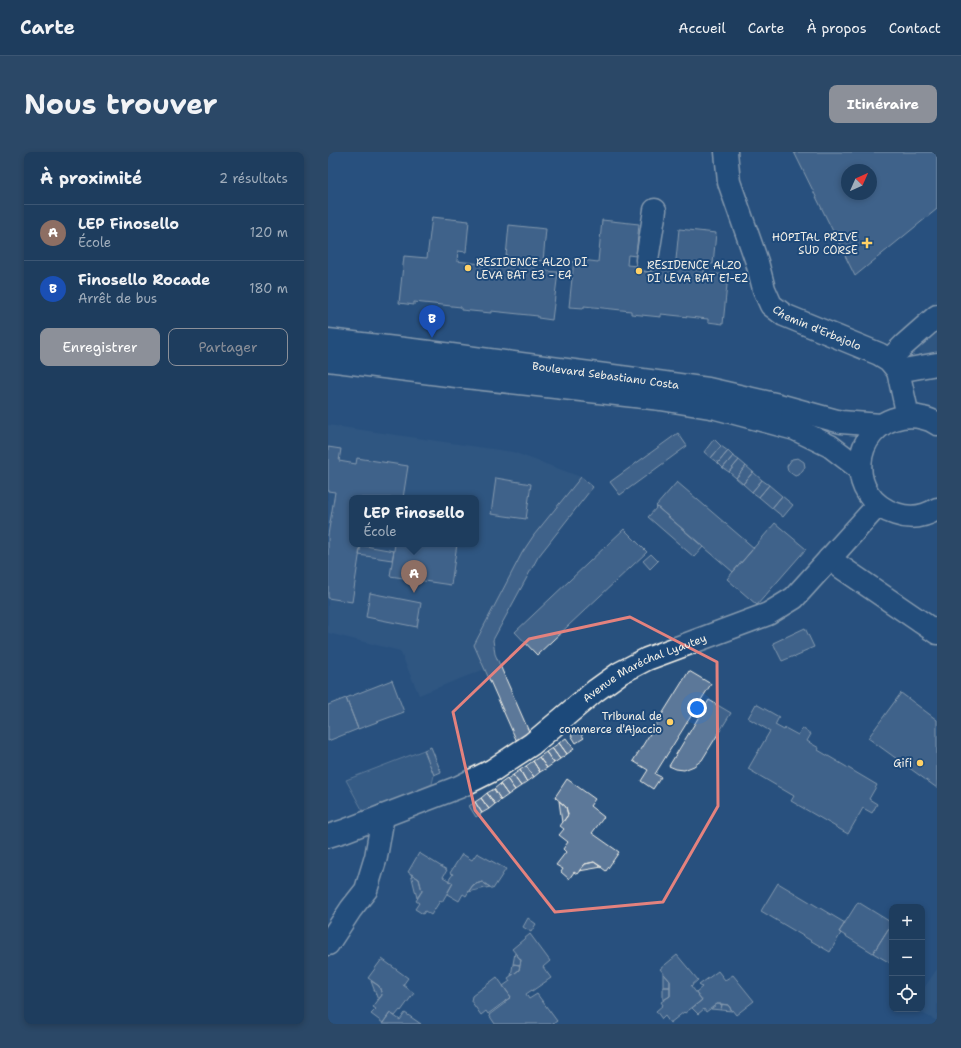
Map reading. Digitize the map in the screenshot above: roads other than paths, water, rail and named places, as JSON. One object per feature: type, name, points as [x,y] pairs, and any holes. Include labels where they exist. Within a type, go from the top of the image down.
[{"type":"main road","name":"Chemin d'Erbajolo","points":[[726,152],[730,182],[757,262],[764,289],[771,305],[784,315],[879,354],[894,365]]},
{"type":"main road","points":[[647,260],[655,210]]},
{"type":"main road","points":[[908,416],[894,365],[904,345],[937,316]]},
{"type":"main road","name":"Boulevard Sebastianu Costa","points":[[328,340],[628,378],[708,390],[779,405],[841,422],[881,425]]},
{"type":"main road","name":"Boulevard Sebastianu Costa","points":[[328,360],[661,399],[716,408],[795,429],[830,446],[860,469]]},
{"type":"main road","points":[[894,365],[937,364]]},
{"type":"main road","points":[[937,424],[923,417],[908,416],[894,418],[881,425],[872,434],[865,444],[860,456],[861,479],[865,489],[878,505],[890,513],[917,517],[937,509]]},
{"type":"main road","name":"Avenue Maréchal Lyautey","points":[[328,836],[459,787],[493,770],[532,744],[595,691],[620,673],[647,659],[768,614],[794,598],[878,505]]},
{"type":"main road","points":[[828,559],[937,633]]},
{"type":"main road","points":[[328,944],[366,890],[376,857],[383,816]]},
{"type":"place","name":"HOPITAL PRIVE SUD CORSE","points":[[867,243]]},
{"type":"place","name":"RESIDENCE ALZO DI LEVA BAT E3 - E4","points":[[468,268]]},
{"type":"place","name":"RESIDENCE ALZO DI LEVA BAT E1-E2","points":[[639,271]]},
{"type":"place","name":"Finosello Rocade","points":[[432,338]]},
{"type":"place","name":"LEP Finosello","points":[[414,593]]},
{"type":"place","name":"Tribunal de commerce d'Ajaccio","points":[[670,722]]},
{"type":"place","name":"Gifi","points":[[920,763]]}]
